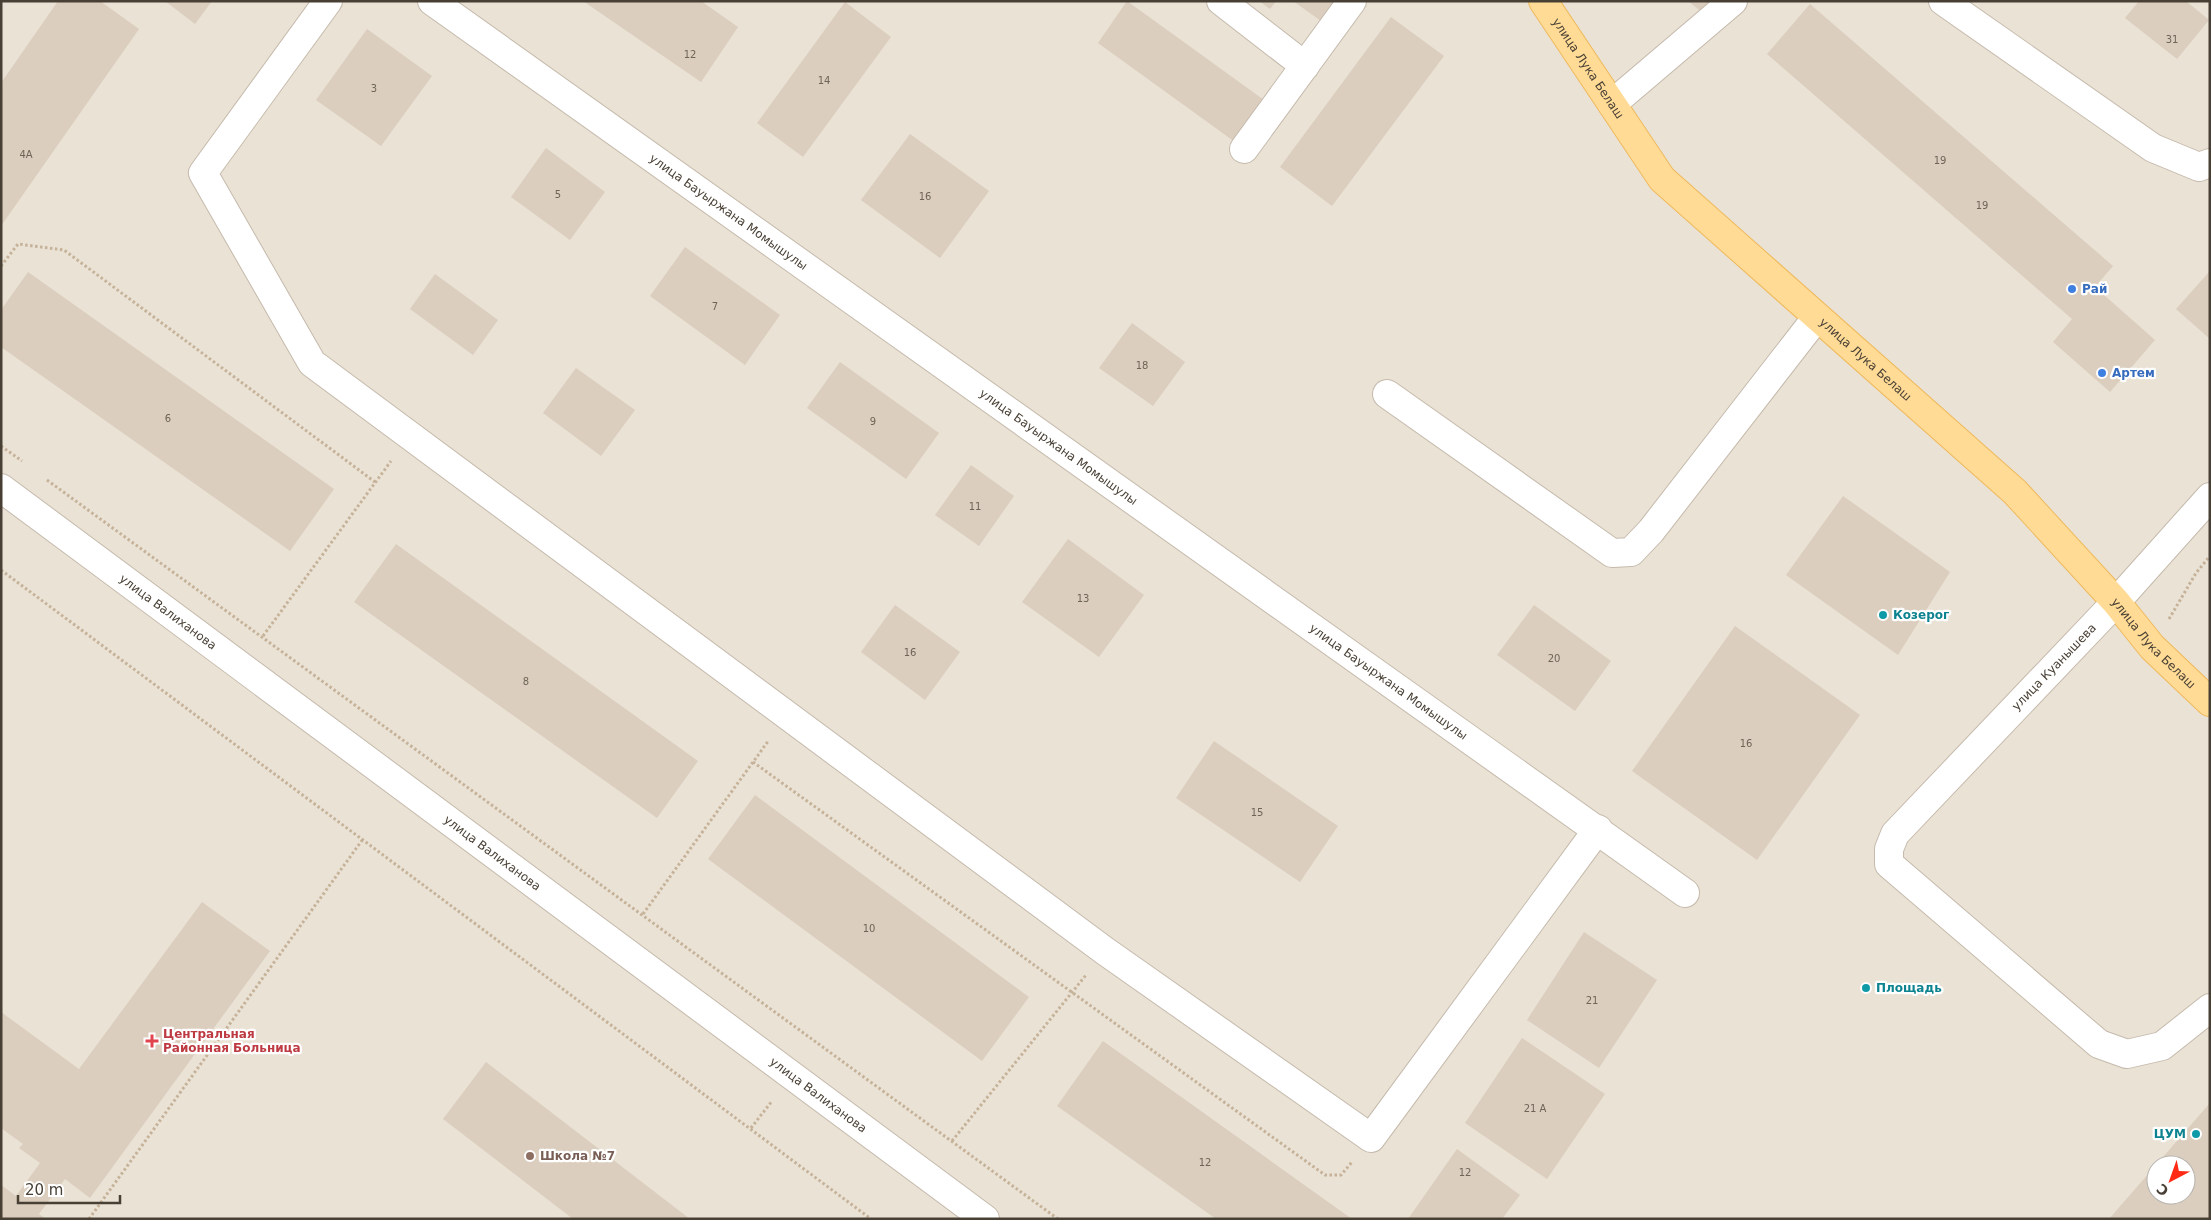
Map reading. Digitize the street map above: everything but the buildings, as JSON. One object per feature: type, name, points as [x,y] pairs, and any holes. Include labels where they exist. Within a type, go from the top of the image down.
[{"type":"main road","name":"улица Лука Белаш","points":[[1543,1],[1662,178],[2015,492],[2116,602],[2152,647],[2210,702]]},
{"type":"street","points":[[328,1],[203,173],[312,363],[1105,951],[1371,1138],[1598,829]]},
{"type":"street","name":"улица Бауыржана Момышулы","points":[[432,1],[1598,829],[1685,893]]},
{"type":"street","points":[[1221,1],[1305,66]]},
{"type":"street","points":[[1244,149],[1352,1]]},
{"type":"street","points":[[1612,104],[1734,1]]},
{"type":"street","points":[[1943,1],[2153,148],[2199,167],[2210,163]]},
{"type":"street","points":[[1387,394],[1612,553],[1631,552],[1651,531],[1818,317]]},
{"type":"street","name":"улица Валиханова","points":[[1,488],[985,1219]]},
{"type":"street","name":"улица Куанышева","points":[[2210,497],[2116,602],[1895,834],[1889,849],[1889,864],[2099,1044],[2127,1054],[2162,1046],[2210,1008]]},
{"type":"path","points":[[1,266],[18,244],[64,250],[375,482]]},
{"type":"path","points":[[263,636],[409,436]]},
{"type":"path","points":[[1,446],[25,464]]},
{"type":"path","points":[[41,475],[1058,1219]]},
{"type":"path","points":[[2152,647],[2196,573],[2210,556]]},
{"type":"path","points":[[1,570],[871,1219]]},
{"type":"path","points":[[643,914],[786,715]]},
{"type":"path","points":[[753,762],[1325,1175],[1341,1175],[1371,1138]]},
{"type":"path","points":[[89,1219],[363,839]]},
{"type":"path","points":[[952,1141],[1105,951]]},
{"type":"shaded area","points":[[1,1],[2210,1],[2210,1219],[1,1219]]},
{"type":"place","name":"Рай","points":[[2072,289]]},
{"type":"place","name":"Артем","points":[[2102,373]]},
{"type":"place","name":"Козерог","points":[[1883,615]]},
{"type":"place","name":"Площадь","points":[[1866,988]]},
{"type":"place","name":"Центральная Районная Больница","points":[[152,1041]]},
{"type":"place","name":"ЦУМ","points":[[2196,1134]]},
{"type":"place","name":"Школа №7","points":[[530,1156]]}]
